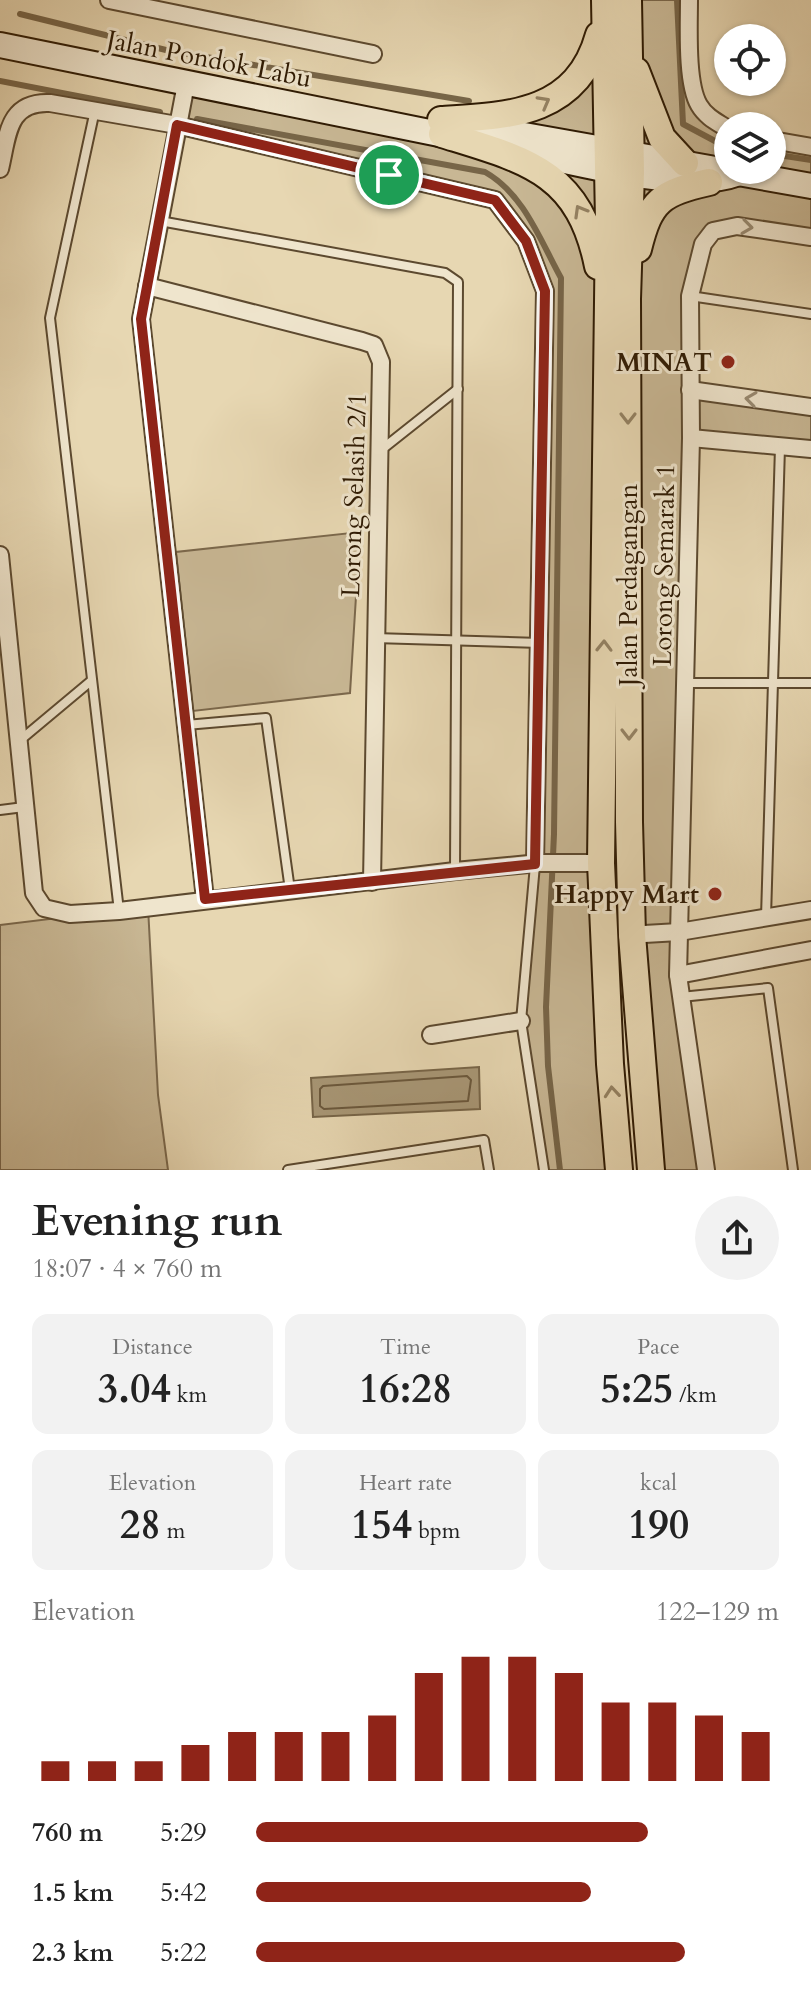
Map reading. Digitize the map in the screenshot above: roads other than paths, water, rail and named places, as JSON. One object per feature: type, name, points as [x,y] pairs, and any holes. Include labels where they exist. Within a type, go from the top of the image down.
[{"type":"main road","points":[[442,127],[525,112],[562,92],[591,62],[604,0]]},
{"type":"main road","name":"Jalan Perdagangan","points":[[604,0],[627,289],[632,935],[651,1170]]},
{"type":"main road","name":"Jalan Perdagangan","points":[[619,1170],[602,934],[589,863],[607,313],[628,48],[628,0]]},
{"type":"main road","name":"Jalan Pondok Labu","points":[[0,45],[360,117],[442,127],[618,160]]},
{"type":"main road","points":[[628,48],[662,138],[685,163]]},
{"type":"main road","points":[[442,127],[501,152],[563,187],[589,228],[607,313]]},
{"type":"main road","points":[[618,160],[685,163],[714,169]]},
{"type":"main road","points":[[618,160],[709,182]]},
{"type":"main road","points":[[627,289],[646,217],[658,201],[675,190],[714,181]]},
{"type":"main road","points":[[786,182],[811,186]]},
{"type":"street","points":[[109,0],[373,54]]},
{"type":"street","points":[[689,0],[689,46],[697,103],[714,121]]},
{"type":"street","points":[[186,84],[141,319],[205,899]]},
{"type":"street","points":[[0,169],[10,128],[23,107],[36,103],[177,125],[495,200],[526,241],[545,291],[535,864]]},
{"type":"street","points":[[786,143],[811,147]]},
{"type":"street","name":"Lorong Semarak 1","points":[[706,1170],[678,975],[691,438],[690,296],[703,244],[713,231],[737,226],[811,237]]},
{"type":"street","name":"Lorong Selasih 2/1","points":[[147,286],[374,345],[381,362],[372,882]]},
{"type":"street","points":[[690,390],[811,407]]},
{"type":"street","name":"Lorong Semarak 1","points":[[691,438],[811,449]]},
{"type":"street","points":[[0,555],[11,732],[34,893],[44,908],[70,914],[119,911],[455,871],[589,863]]},
{"type":"street","points":[[602,934],[679,932],[811,910]]},
{"type":"street","points":[[678,975],[811,950]]},
{"type":"street","points":[[431,1035],[521,1021]]},
{"type":"lane","points":[[95,110],[50,318],[119,911]]},
{"type":"lane","points":[[159,221],[445,273],[458,282],[455,871]]},
{"type":"lane","points":[[690,296],[811,314]]},
{"type":"lane","points":[[381,450],[458,389]]},
{"type":"lane","points":[[766,918],[780,446]]},
{"type":"lane","points":[[374,638],[541,643]]},
{"type":"lane","points":[[11,732],[91,681]]},
{"type":"lane","points":[[685,683],[811,683]]},
{"type":"lane","points":[[186,725],[266,718],[290,891]]},
{"type":"lane","points":[[0,810],[24,807]]},
{"type":"lane","points":[[535,864],[521,1021],[544,1170]]},
{"type":"lane","points":[[681,997],[768,988],[793,1170]]},
{"type":"lane","points":[[288,1170],[484,1140],[489,1170]]},
{"type":"water","points":[[479,1067],[480,1109],[313,1117],[311,1078]]},
{"type":"waterway","points":[[677,0],[683,124],[714,141]]},
{"type":"waterway","points":[[20,14],[170,51],[469,101]]},
{"type":"waterway","points":[[0,81],[160,112]]},
{"type":"waterway","points":[[197,119],[485,172],[499,181],[521,205],[561,278],[554,834],[546,1007],[548,1066],[560,1170]]},
{"type":"waterway","points":[[786,156],[811,160]]},
{"type":"place","name":"MINAT","points":[[728,362]]},
{"type":"place","name":"Happy Mart","points":[[715,894]]}]
